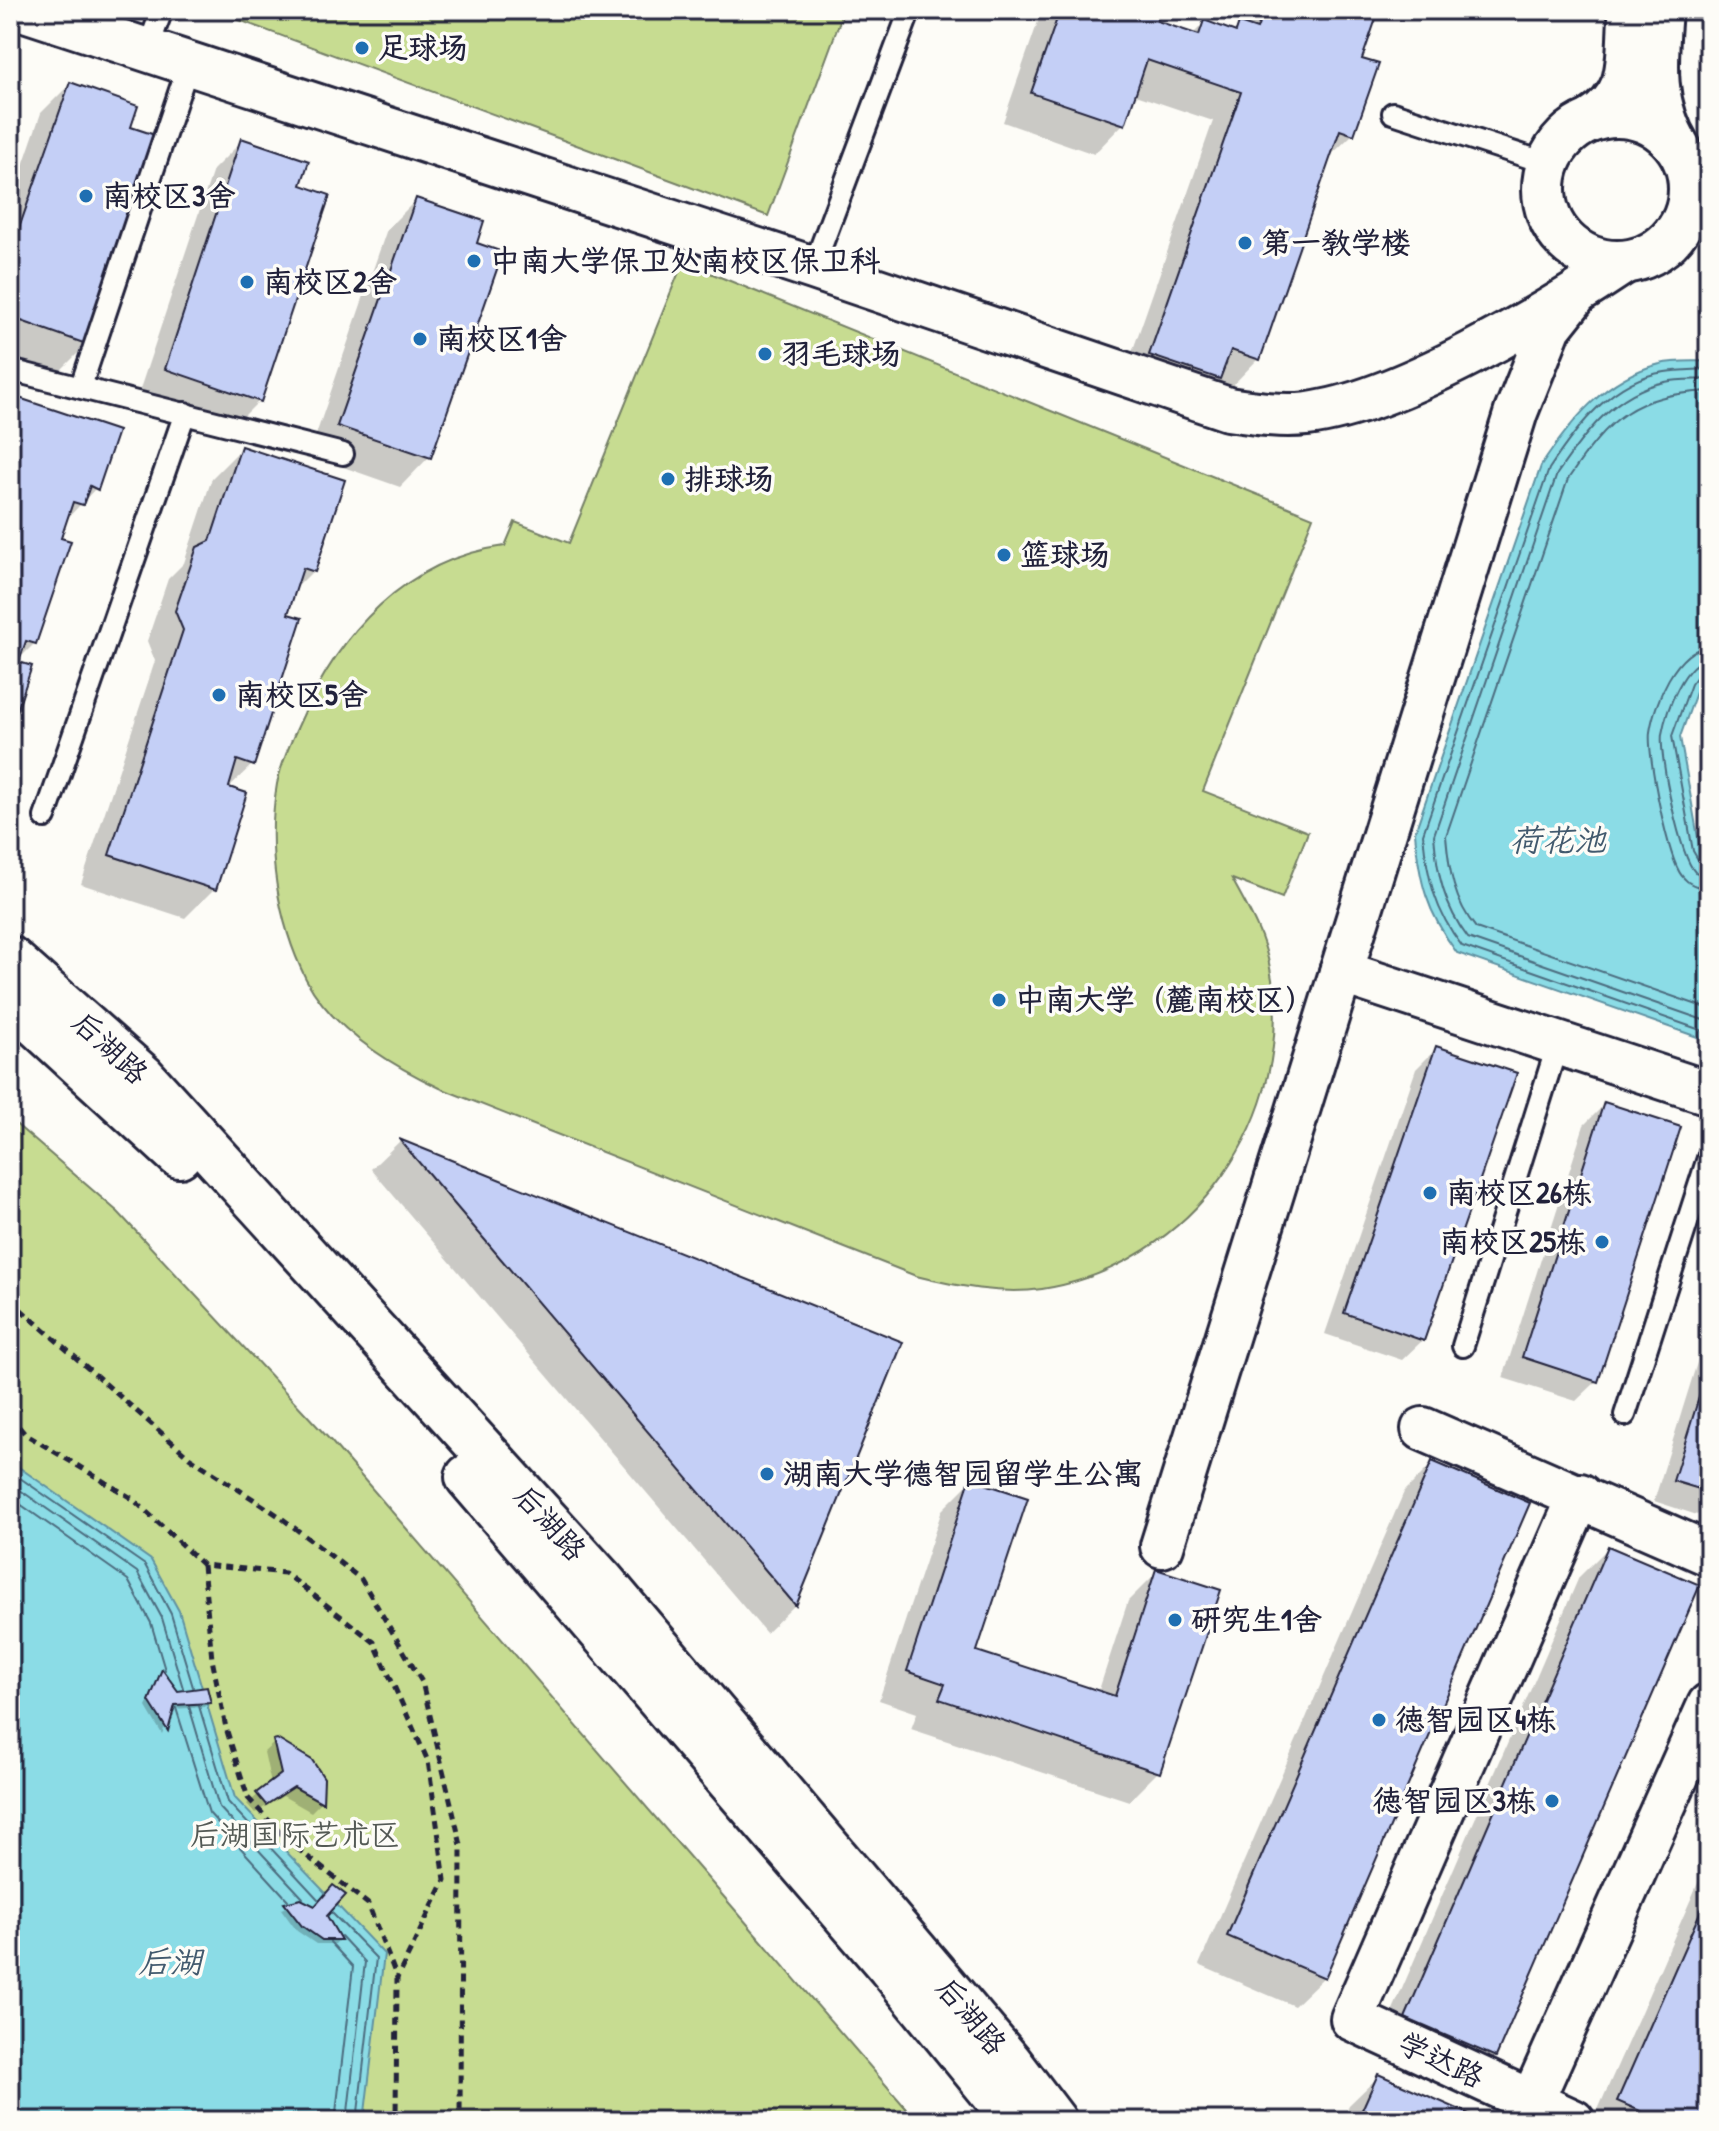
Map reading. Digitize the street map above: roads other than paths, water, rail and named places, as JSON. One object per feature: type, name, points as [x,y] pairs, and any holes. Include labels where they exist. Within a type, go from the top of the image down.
[{"type":"main road","name":"后湖路","points":[[10,959],[143,1077],[601,1580],[1010,2063],[1054,2121]]},
{"type":"main road","name":"后湖路","points":[[10,1000],[167,1143],[285,1266],[890,1967],[1016,2121]]},
{"type":"street","points":[[25,10],[813,268],[1228,409],[1275,415],[1309,414],[1352,405],[1441,367],[1576,294],[1674,234],[1685,216],[1690,192],[1687,167],[1657,96],[1655,75],[1660,10]]},
{"type":"street","points":[[1631,10],[1624,85],[1618,99],[1566,138],[1549,164],[1545,188],[1548,211],[1559,232],[1587,255],[1637,258],[1709,240]]},
{"type":"street","points":[[1592,120],[1612,115],[1637,118],[1659,128],[1709,181]]},
{"type":"street","points":[[1162,1546],[1516,412],[1550,327],[1576,294]]},
{"type":"street","points":[[1341,972],[1709,1093]]},
{"type":"street","points":[[1423,1429],[1709,1554]]},
{"type":"street","name":"学达路","points":[[1573,2121],[1527,2112],[1352,2019],[1580,1495]]},
{"type":"street","points":[[1527,2112],[1709,1705]]},
{"type":"lane","points":[[148,48],[162,10]]},
{"type":"lane","points":[[813,268],[910,10]]},
{"type":"lane","points":[[81,386],[189,63]]},
{"type":"lane","points":[[1393,113],[1549,164]]},
{"type":"lane","points":[[10,370],[343,454]]},
{"type":"lane","points":[[45,817],[185,413]]},
{"type":"lane","points":[[1463,1346],[1558,1043]]},
{"type":"lane","points":[[1625,1415],[1709,1155]]},
{"type":"water","name":"荷花池","points":[[1709,361],[1709,673],[1698,687],[1680,737],[1700,849],[1709,863],[1709,1041],[1457,953],[1438,924],[1426,896],[1415,832],[1541,466],[1577,418],[1622,379],[1666,363]]},
{"type":"water","name":"后湖","points":[[10,1461],[151,1560],[179,1611],[235,1798],[384,1954],[364,2121],[10,2121]]},
{"type":"place","name":"足球场","points":[[362,48]]},
{"type":"place","name":"南校区3舍","points":[[86,196]]},
{"type":"place","name":"第一教学楼","points":[[1245,243]]},
{"type":"place","name":"中南大学保卫处南校区保卫科","points":[[474,261]]},
{"type":"place","name":"南校区2舍","points":[[247,282]]},
{"type":"place","name":"南校区1舍","points":[[420,339]]},
{"type":"place","name":"羽毛球场","points":[[765,354]]},
{"type":"place","name":"排球场","points":[[668,479]]},
{"type":"place","name":"篮球场","points":[[1004,555]]},
{"type":"place","name":"南校区5舍","points":[[219,695]]},
{"type":"place","name":"中南大学（麓南校区）","points":[[999,1000]]},
{"type":"place","name":"南校区26栋","points":[[1430,1193]]},
{"type":"place","name":"南校区25栋","points":[[1602,1242]]},
{"type":"place","name":"湖南大学德智园留学生公寓","points":[[767,1474]]},
{"type":"place","name":"研究生1舍","points":[[1175,1620]]},
{"type":"place","name":"徳智园区4栋","points":[[1379,1720]]},
{"type":"place","name":"徳智园区3栋","points":[[1552,1801]]},
{"type":"park label","name":"后湖国际艺术区","points":[[295,1835]]}]
